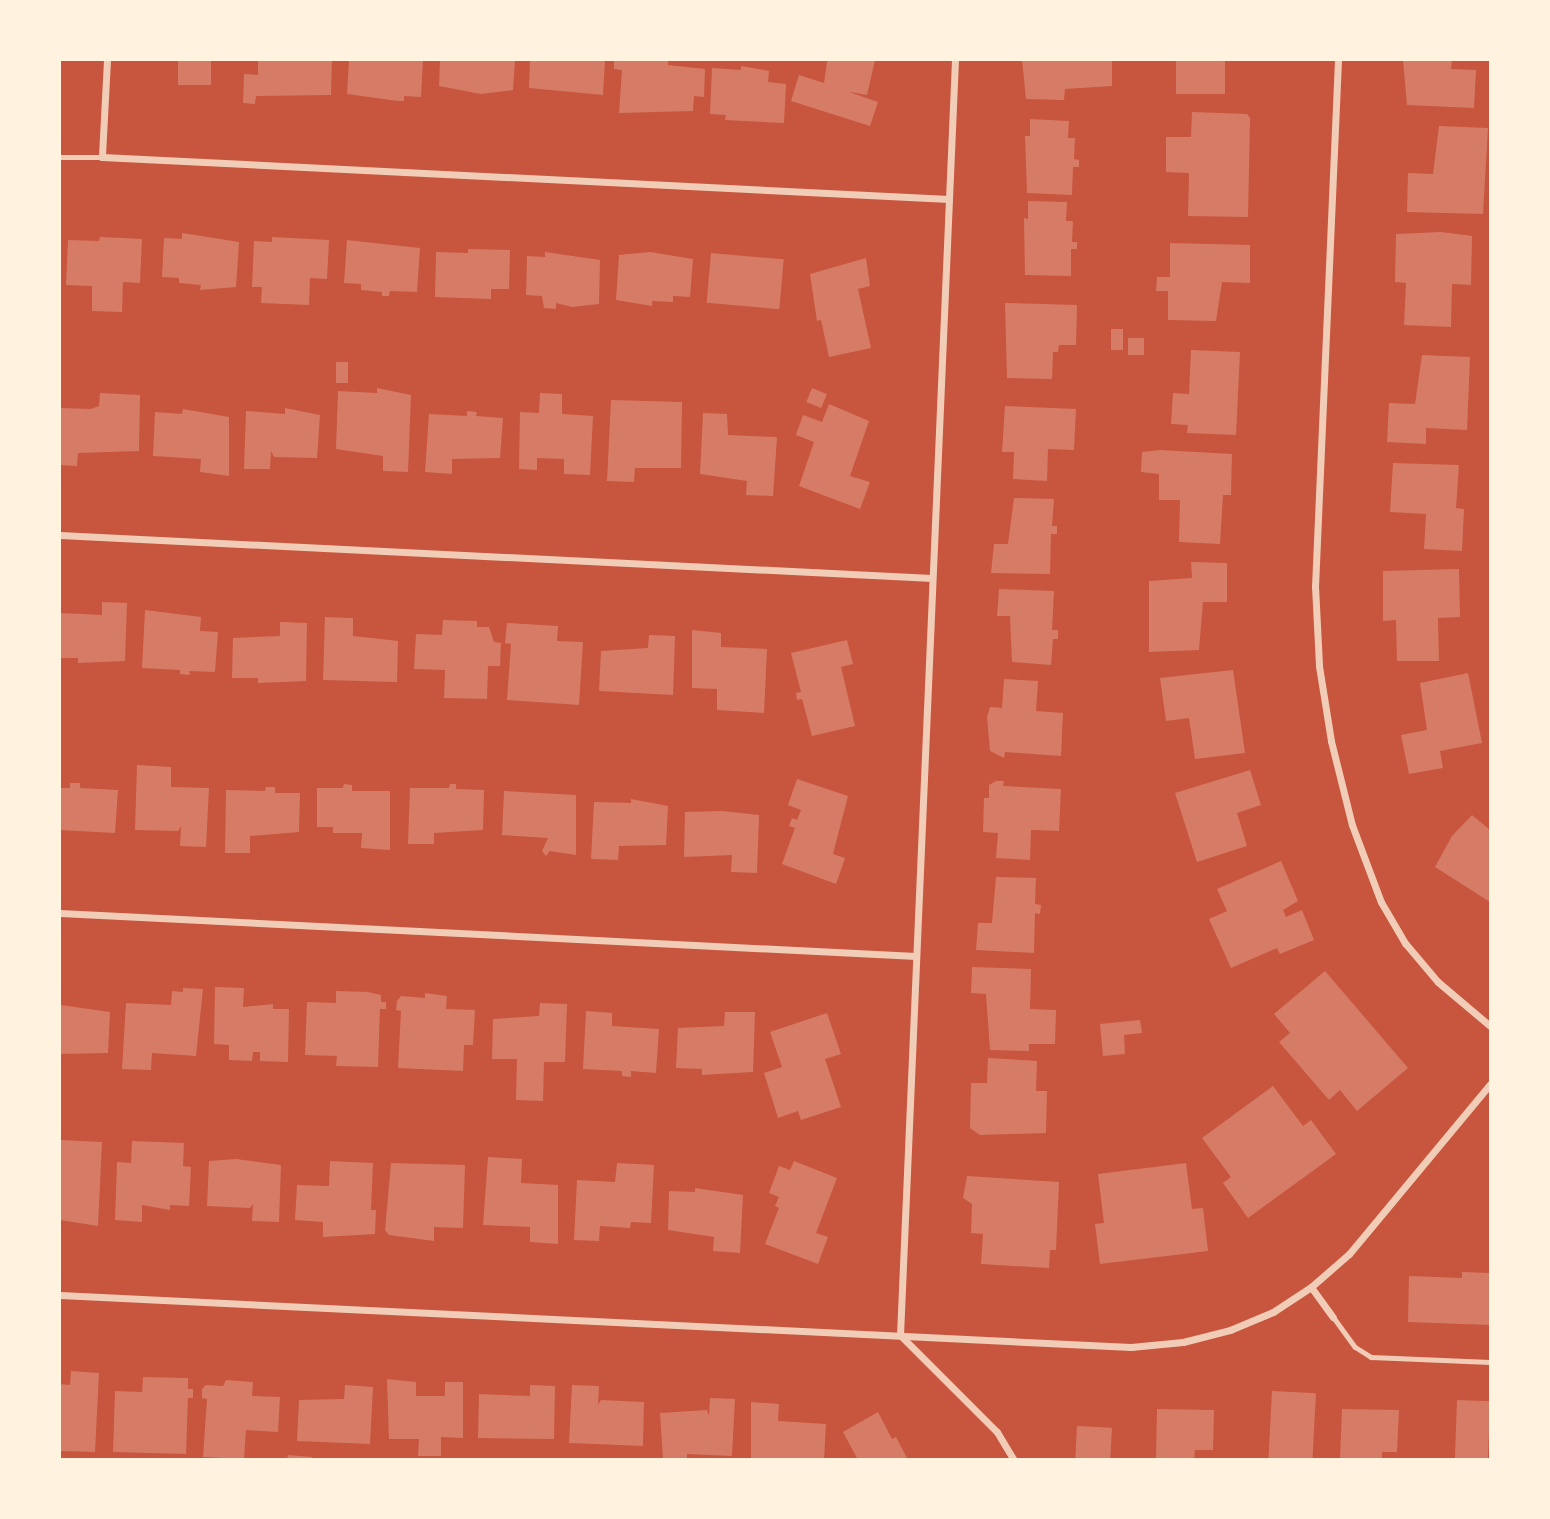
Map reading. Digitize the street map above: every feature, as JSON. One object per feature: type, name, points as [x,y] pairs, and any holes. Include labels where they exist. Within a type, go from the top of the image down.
[{"type":"street","points":[[107,60],[102,157],[949,199]]},
{"type":"street","points":[[955,60],[900,1335],[997,1432],[1014,1460]]},
{"type":"street","points":[[1338,60],[1315,586],[1319,666],[1331,741],[1352,825],[1381,902],[1405,943],[1438,982],[1490,1026]]},
{"type":"street","points":[[60,535],[932,578]]},
{"type":"street","points":[[60,913],[916,956]]},
{"type":"street","points":[[60,1294],[1131,1346],[1183,1342],[1262,1316],[1311,1287],[1349,1254],[1490,1084]]},
{"type":"street","points":[[1311,1287],[1333,1317]]},
{"type":"lane","points":[[60,157],[102,157]]},
{"type":"lane","points":[[1333,1317],[1355,1347],[1371,1357],[1490,1362]]},
{"type":"building","points":[[178,60],[211,60],[211,85],[178,85]]},
{"type":"building","points":[[258,60],[332,60],[331,95],[256,96],[255,104],[243,103],[244,74],[258,75]]},
{"type":"building","points":[[349,60],[423,60],[421,97],[404,96],[404,101],[398,101],[347,94]]},
{"type":"building","points":[[440,60],[515,60],[513,90],[481,94],[439,86]]},
{"type":"building","points":[[530,60],[605,60],[603,95],[529,88]]},
{"type":"building","points":[[614,60],[668,60],[668,65],[705,69],[704,97],[694,96],[693,111],[619,113],[622,70],[614,69]]},
{"type":"building","points":[[875,60],[867,95],[849,92],[878,102],[870,126],[791,101],[799,75],[824,83],[827,62]]},
{"type":"building","points":[[1022,60],[1112,60],[1112,86],[1065,89],[1064,100],[1026,99]]},
{"type":"building","points":[[1176,60],[1225,60],[1225,94],[1176,94]]},
{"type":"building","points":[[1403,60],[1452,60],[1451,69],[1476,70],[1474,108],[1407,105]]},
{"type":"building","points":[[741,66],[769,71],[768,82],[786,84],[784,123],[725,120],[726,115],[710,114],[712,68],[741,70]]},
{"type":"building","points":[[1192,112],[1247,114],[1250,118],[1248,217],[1188,216],[1189,173],[1166,172],[1166,137],[1191,137]]},
{"type":"building","points":[[1030,119],[1069,121],[1068,138],[1075,138],[1074,159],[1079,160],[1079,167],[1073,167],[1072,195],[1027,193],[1025,136],[1030,136]]},
{"type":"building","points":[[1439,126],[1488,128],[1483,214],[1407,212],[1408,173],[1433,174]]},
{"type":"building","points":[[1028,201],[1067,202],[1066,221],[1073,221],[1072,242],[1077,242],[1077,249],[1071,249],[1071,276],[1025,275],[1024,218],[1028,219]]},
{"type":"building","points":[[1441,232],[1472,236],[1471,285],[1452,284],[1451,327],[1404,325],[1406,283],[1395,282],[1396,234]]},
{"type":"building","points":[[182,233],[239,242],[236,287],[200,290],[201,285],[179,283],[179,278],[162,277],[164,238],[182,239]]},
{"type":"building","points":[[100,237],[142,239],[140,283],[123,282],[122,312],[92,311],[92,286],[66,285],[68,240],[99,241]]},
{"type":"building","points":[[272,237],[329,240],[327,279],[310,278],[309,305],[261,303],[262,287],[252,287],[254,241],[272,242]]},
{"type":"building","points":[[347,240],[420,248],[417,292],[390,291],[389,296],[382,296],[382,292],[361,290],[361,284],[344,283]]},
{"type":"building","points":[[1170,243],[1250,245],[1250,283],[1222,282],[1216,321],[1168,320],[1168,291],[1156,291],[1157,277],[1170,277]]},
{"type":"building","points":[[468,249],[510,250],[509,289],[491,289],[491,299],[435,297],[436,252],[468,253]]},
{"type":"building","points":[[545,252],[600,260],[599,304],[572,307],[556,303],[556,309],[544,308],[542,296],[526,295],[527,256],[545,257]]},
{"type":"building","points":[[650,252],[693,259],[690,297],[673,296],[673,302],[652,301],[652,306],[616,300],[619,255]]},
{"type":"building","points":[[711,253],[784,259],[779,309],[707,303]]},
{"type":"building","points":[[866,258],[870,286],[858,289],[871,348],[829,357],[821,320],[817,321],[810,274]]},
{"type":"building","points":[[1005,303],[1077,305],[1076,345],[1059,345],[1058,352],[1053,352],[1052,379],[1007,378]]},
{"type":"building","points":[[1111,329],[1123,329],[1123,350],[1111,350]]},
{"type":"building","points":[[1128,338],[1144,338],[1144,355],[1128,355]]},
{"type":"building","points":[[1191,350],[1240,352],[1236,435],[1187,433],[1188,425],[1171,424],[1173,393],[1189,394]]},
{"type":"building","points":[[1422,355],[1470,357],[1467,430],[1426,428],[1426,444],[1387,442],[1389,403],[1415,404]]},
{"type":"building","points":[[336,362],[348,362],[348,383],[336,383]]},
{"type":"building","points":[[377,388],[411,395],[408,472],[383,471],[383,456],[336,449],[338,391],[377,393]]},
{"type":"building","points":[[812,388],[827,394],[821,408],[806,402]]},
{"type":"building","points":[[100,393],[140,395],[139,451],[78,453],[77,466],[60,465],[60,408],[91,409],[99,406]]},
{"type":"building","points":[[540,393],[562,394],[562,414],[593,416],[590,475],[564,474],[564,459],[537,458],[537,470],[519,469],[520,412],[539,413]]},
{"type":"building","points":[[611,400],[682,402],[681,468],[635,468],[634,482],[607,481]]},
{"type":"building","points":[[829,404],[869,421],[850,476],[870,482],[860,509],[799,486],[814,442],[796,435],[803,415],[822,422]]},
{"type":"building","points":[[1005,406],[1076,409],[1074,450],[1048,449],[1047,481],[1013,479],[1014,452],[1002,452]]},
{"type":"building","points":[[285,408],[320,415],[317,458],[274,457],[271,451],[270,469],[244,469],[246,411],[285,414]]},
{"type":"building","points":[[183,409],[229,417],[229,476],[200,472],[201,459],[153,456],[155,412],[182,414]]},
{"type":"building","points":[[467,411],[477,412],[476,416],[503,418],[500,458],[452,459],[452,474],[425,472],[429,414],[467,416]]},
{"type":"building","points":[[703,413],[727,414],[728,435],[777,437],[773,496],[746,495],[747,481],[700,474]]},
{"type":"building","points":[[1160,450],[1232,454],[1231,495],[1223,495],[1220,544],[1179,542],[1180,500],[1159,500],[1159,474],[1141,472],[1142,452]]},
{"type":"building","points":[[1393,463],[1459,465],[1456,508],[1464,509],[1462,551],[1424,549],[1426,514],[1390,512]]},
{"type":"building","points":[[1014,498],[1054,499],[1052,526],[1057,526],[1057,534],[1051,534],[1050,574],[991,573],[994,544],[1008,544]]},
{"type":"building","points":[[1191,562],[1227,563],[1227,602],[1203,602],[1199,650],[1149,652],[1149,581],[1192,578]]},
{"type":"building","points":[[1459,569],[1460,617],[1438,618],[1439,661],[1397,661],[1396,620],[1383,621],[1383,571]]},
{"type":"building","points":[[999,589],[1054,591],[1052,630],[1058,630],[1058,639],[1053,639],[1051,665],[1012,662],[1010,616],[997,616]]},
{"type":"building","points":[[102,602],[127,603],[125,661],[78,663],[78,658],[60,658],[60,613],[102,615]]},
{"type":"building","points":[[145,610],[201,617],[200,631],[218,632],[215,672],[189,671],[190,675],[180,674],[180,670],[142,668]]},
{"type":"building","points":[[325,617],[353,618],[353,636],[398,641],[397,682],[323,680]]},
{"type":"building","points":[[443,620],[477,621],[477,627],[489,627],[494,642],[501,643],[500,666],[488,666],[487,699],[444,698],[445,670],[414,669],[416,634],[442,635]]},
{"type":"building","points":[[280,622],[307,623],[306,681],[258,683],[258,678],[232,678],[233,638],[280,636]]},
{"type":"building","points":[[507,623],[558,626],[557,641],[583,642],[579,705],[507,700],[511,644],[505,643]]},
{"type":"building","points":[[692,630],[721,633],[721,647],[767,649],[764,713],[717,710],[717,689],[692,688]]},
{"type":"building","points":[[649,635],[675,636],[673,695],[599,691],[601,651],[648,648]]},
{"type":"building","points":[[847,640],[853,664],[841,667],[855,726],[812,736],[802,699],[797,700],[796,693],[801,692],[791,653]]},
{"type":"building","points":[[1233,670],[1245,753],[1195,759],[1189,718],[1166,721],[1160,678]]},
{"type":"building","points":[[1468,673],[1482,743],[1440,751],[1443,768],[1409,774],[1401,735],[1427,730],[1420,683]]},
{"type":"building","points":[[1004,679],[1038,681],[1036,711],[1063,713],[1061,756],[1005,752],[1004,758],[990,751],[987,717],[990,707],[1002,708]]},
{"type":"building","points":[[137,765],[171,767],[171,787],[209,788],[206,847],[180,846],[181,826],[178,831],[135,830]]},
{"type":"building","points":[[1250,770],[1261,805],[1237,813],[1247,846],[1197,862],[1175,793]]},
{"type":"building","points":[[797,779],[848,796],[833,854],[845,858],[836,884],[782,864],[795,828],[789,826],[792,818],[797,820],[801,810],[788,805]]},
{"type":"building","points":[[1004,781],[1003,786],[1061,789],[1059,831],[1031,830],[1030,860],[996,858],[998,833],[983,832],[984,798],[989,798],[989,785]]},
{"type":"building","points":[[70,783],[80,783],[80,788],[118,790],[115,833],[60,830],[60,788],[70,788]]},
{"type":"building","points":[[344,784],[352,785],[352,791],[390,791],[390,850],[361,848],[362,833],[333,833],[333,827],[317,827],[317,788],[343,788]]},
{"type":"building","points":[[450,784],[456,784],[456,789],[484,790],[483,830],[434,833],[434,844],[408,844],[410,788],[449,788]]},
{"type":"building","points":[[266,787],[275,787],[275,793],[300,793],[299,832],[250,836],[250,853],[225,853],[226,790],[265,791]]},
{"type":"building","points":[[504,791],[576,795],[576,855],[550,851],[546,856],[542,851],[548,838],[502,835]]},
{"type":"building","points":[[631,799],[668,806],[666,845],[619,846],[618,860],[591,859],[594,802],[631,803]]},
{"type":"building","points":[[722,811],[759,815],[757,873],[731,872],[732,855],[684,857],[685,812]]},
{"type":"building","points":[[1472,815],[1490,830],[1490,902],[1435,867],[1452,836]]},
{"type":"building","points":[[1281,861],[1298,901],[1283,910],[1286,917],[1302,910],[1314,940],[1280,954],[1277,948],[1231,968],[1209,919],[1227,911],[1217,889]]},
{"type":"building","points":[[996,877],[1036,878],[1035,904],[1041,905],[1040,914],[1035,913],[1034,953],[976,950],[978,923],[992,923]]},
{"type":"building","points":[[972,967],[1031,969],[1030,1009],[1056,1010],[1055,1044],[1029,1044],[1029,1051],[990,1050],[986,994],[971,993]]},
{"type":"building","points":[[1325,971],[1408,1068],[1357,1111],[1340,1090],[1329,1100],[1279,1042],[1290,1033],[1274,1014]]},
{"type":"building","points":[[215,987],[244,988],[243,1007],[273,1004],[273,1009],[289,1009],[288,1062],[260,1061],[260,1052],[253,1052],[252,1061],[229,1060],[229,1045],[214,1044]]},
{"type":"building","points":[[183,988],[203,989],[196,1056],[152,1053],[151,1070],[122,1069],[126,1003],[171,1005],[172,991],[183,992]]},
{"type":"building","points":[[336,991],[368,992],[381,995],[381,1002],[386,1002],[386,1009],[380,1009],[378,1067],[336,1066],[337,1056],[305,1055],[307,1002],[336,1003]]},
{"type":"building","points":[[425,993],[447,996],[446,1009],[475,1010],[473,1045],[464,1045],[463,1071],[398,1068],[401,1011],[396,1010],[397,1001],[401,996],[425,998]]},
{"type":"building","points":[[540,1003],[567,1004],[565,1062],[544,1062],[543,1101],[516,1100],[517,1059],[492,1059],[493,1019],[539,1016]]},
{"type":"building","points":[[60,1005],[110,1012],[108,1053],[60,1054]]},
{"type":"building","points":[[586,1011],[612,1013],[612,1026],[659,1029],[656,1073],[631,1071],[631,1077],[622,1076],[622,1071],[583,1069]]},
{"type":"building","points":[[725,1012],[755,1012],[753,1072],[702,1075],[702,1069],[676,1068],[678,1028],[724,1026]]},
{"type":"building","points":[[827,1013],[841,1054],[825,1059],[841,1107],[801,1120],[798,1111],[778,1118],[764,1073],[782,1067],[770,1032]]},
{"type":"building","points":[[1140,1020],[1142,1033],[1124,1035],[1125,1054],[1103,1056],[1100,1024]]},
{"type":"building","points":[[988,1058],[1037,1061],[1036,1091],[1047,1091],[1046,1133],[980,1135],[970,1128],[971,1083],[987,1083]]},
{"type":"building","points":[[1273,1086],[1303,1126],[1311,1120],[1336,1154],[1248,1218],[1223,1183],[1231,1177],[1202,1138]]},
{"type":"building","points":[[60,1140],[102,1142],[98,1226],[60,1220]]},
{"type":"building","points":[[132,1141],[184,1143],[183,1166],[191,1167],[189,1206],[170,1205],[170,1210],[142,1205],[142,1222],[115,1220],[117,1162],[131,1163]]},
{"type":"building","points":[[488,1157],[522,1159],[521,1183],[558,1185],[558,1244],[530,1242],[530,1227],[483,1225]]},
{"type":"building","points":[[236,1159],[281,1165],[279,1222],[252,1221],[253,1204],[250,1208],[207,1206],[209,1161]]},
{"type":"building","points":[[330,1161],[373,1163],[371,1210],[376,1210],[375,1234],[323,1237],[323,1222],[295,1220],[297,1185],[329,1186]]},
{"type":"building","points":[[794,1161],[837,1178],[816,1233],[828,1237],[818,1264],[765,1244],[779,1208],[775,1206],[779,1197],[769,1193],[779,1166],[790,1170]]},
{"type":"building","points":[[391,1163],[465,1165],[463,1228],[434,1227],[434,1241],[389,1235],[385,1230]]},
{"type":"building","points":[[617,1163],[654,1165],[651,1223],[631,1222],[630,1228],[600,1226],[599,1241],[574,1240],[577,1180],[615,1182]]},
{"type":"building","points":[[1186,1163],[1192,1209],[1203,1208],[1208,1251],[1100,1264],[1095,1224],[1104,1223],[1098,1174]]},
{"type":"building","points":[[967,1176],[1059,1182],[1056,1250],[1050,1250],[1049,1268],[981,1264],[983,1234],[971,1233],[972,1204],[963,1198]]},
{"type":"building","points":[[695,1188],[743,1195],[740,1253],[713,1251],[714,1237],[668,1230],[669,1191],[695,1192]]},
{"type":"building","points":[[1462,1272],[1490,1273],[1490,1325],[1408,1322],[1409,1276],[1462,1278]]},
{"type":"building","points":[[71,1371],[99,1373],[95,1452],[60,1451],[60,1384],[70,1385]]},
{"type":"building","points":[[143,1377],[188,1378],[188,1389],[193,1389],[193,1398],[188,1398],[186,1454],[113,1452],[115,1391],[142,1392]]},
{"type":"building","points":[[387,1379],[416,1382],[416,1396],[445,1396],[445,1382],[463,1382],[463,1438],[441,1437],[441,1456],[418,1456],[419,1439],[389,1439]]},
{"type":"building","points":[[226,1380],[253,1382],[252,1396],[280,1397],[278,1432],[246,1430],[244,1459],[203,1457],[207,1399],[202,1398],[202,1389],[206,1385],[223,1386]]},
{"type":"building","points":[[345,1385],[373,1387],[370,1444],[297,1441],[299,1400],[344,1399]]},
{"type":"building","points":[[530,1385],[555,1386],[554,1439],[478,1438],[479,1394],[530,1396]]},
{"type":"building","points":[[572,1385],[599,1386],[598,1405],[601,1400],[644,1402],[643,1446],[569,1443]]},
{"type":"building","points":[[1272,1391],[1316,1393],[1312,1460],[1268,1460]]},
{"type":"building","points":[[710,1398],[735,1399],[732,1456],[687,1454],[687,1460],[663,1460],[660,1413],[707,1410],[709,1416]]},
{"type":"building","points":[[1457,1400],[1490,1401],[1488,1460],[1455,1460]]},
{"type":"building","points":[[751,1402],[779,1404],[778,1421],[826,1424],[824,1460],[751,1460]]},
{"type":"building","points":[[1157,1409],[1214,1410],[1213,1450],[1195,1450],[1194,1460],[1156,1460]]},
{"type":"building","points":[[1342,1409],[1399,1410],[1397,1452],[1382,1452],[1382,1460],[1340,1460]]},
{"type":"building","points":[[878,1412],[892,1439],[896,1437],[908,1460],[858,1460],[843,1432]]},
{"type":"building","points":[[1077,1426],[1112,1428],[1110,1460],[1075,1460]]},
{"type":"building","points":[[288,1455],[312,1457],[311,1460],[287,1460]]}]
